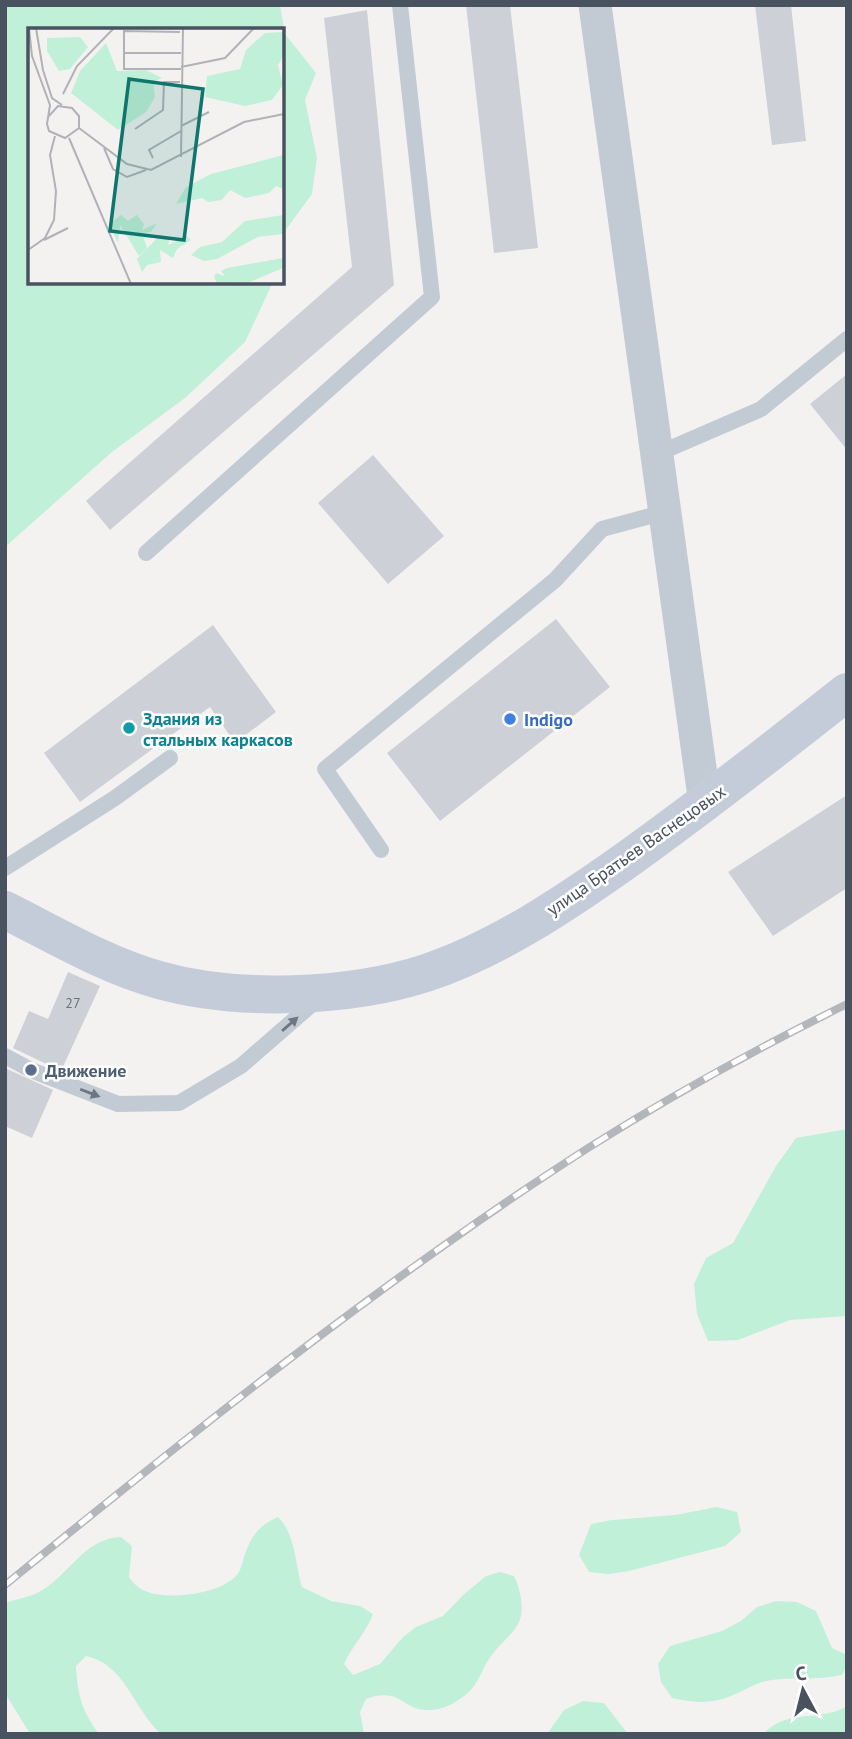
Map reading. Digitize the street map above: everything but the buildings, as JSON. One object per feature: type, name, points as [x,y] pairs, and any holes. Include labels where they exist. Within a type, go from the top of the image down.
[{"type":"main road","name":"улица Братьев Васнецовых","points":[[5,910],[103,960],[160,980],[210,989],[263,993],[326,992],[382,985],[427,973],[468,956],[579,893],[705,804],[847,692]]},
{"type":"street","points":[[595,5],[705,804]]},
{"type":"lane","points":[[146,553],[432,297],[400,5]]},
{"type":"lane","points":[[657,454],[761,409],[847,339]]},
{"type":"lane","points":[[381,850],[325,769],[555,580],[602,529],[665,512]]},
{"type":"lane","points":[[5,868],[115,798],[170,758]]},
{"type":"lane","points":[[5,1056],[31,1070],[118,1104],[179,1103],[241,1066],[326,992]]},
{"type":"green space","points":[[5,5],[280,5],[284,28],[28,28],[28,284],[272,284],[245,342],[185,398],[112,452],[5,547]]},
{"type":"green space","points":[[284,28],[285,34],[316,73],[305,100],[317,158],[312,194],[284,232]]},
{"type":"green space","points":[[847,1129],[847,1316],[790,1320],[738,1340],[708,1341],[697,1314],[694,1284],[706,1258],[733,1243],[776,1166],[796,1138]]},
{"type":"green space","points":[[717,1507],[737,1512],[741,1532],[725,1546],[609,1574],[589,1572],[579,1555],[591,1524],[675,1515]]},
{"type":"green space","points":[[278,1517],[292,1541],[302,1587],[331,1601],[360,1606],[373,1614],[344,1664],[353,1675],[380,1664],[403,1637],[416,1627],[443,1616],[486,1576],[500,1572],[514,1576],[521,1599],[519,1622],[489,1659],[474,1686],[462,1698],[431,1710],[421,1710],[395,1697],[378,1696],[366,1699],[360,1712],[364,1734],[161,1734],[120,1678],[110,1668],[86,1656],[76,1666],[78,1686],[84,1709],[99,1734],[30,1734],[5,1693],[5,1603],[37,1593],[96,1544],[121,1537],[132,1546],[129,1577],[141,1589],[163,1595],[207,1591],[232,1580],[239,1572],[249,1543],[256,1532]]},
{"type":"green space","points":[[776,1601],[797,1602],[816,1611],[832,1648],[847,1655],[847,1665],[842,1675],[766,1681],[724,1699],[694,1702],[672,1698],[661,1682],[658,1664],[670,1646],[722,1631],[741,1621],[757,1607]]},
{"type":"green space","points":[[583,1701],[604,1703],[628,1734],[547,1734],[564,1710]]},
{"type":"green space","points":[[847,1706],[847,1734],[763,1734],[783,1721],[826,1714]]},
{"type":"railway","points":[[5,1585],[290,1358],[512,1198],[683,1091],[847,1004]]},
{"type":"place","name":"Indigo","points":[[510,719]]},
{"type":"place","name":"Здания из стальных каркасов","points":[[129,728]]},
{"type":"place","name":"Движение","points":[[31,1070]]}]
